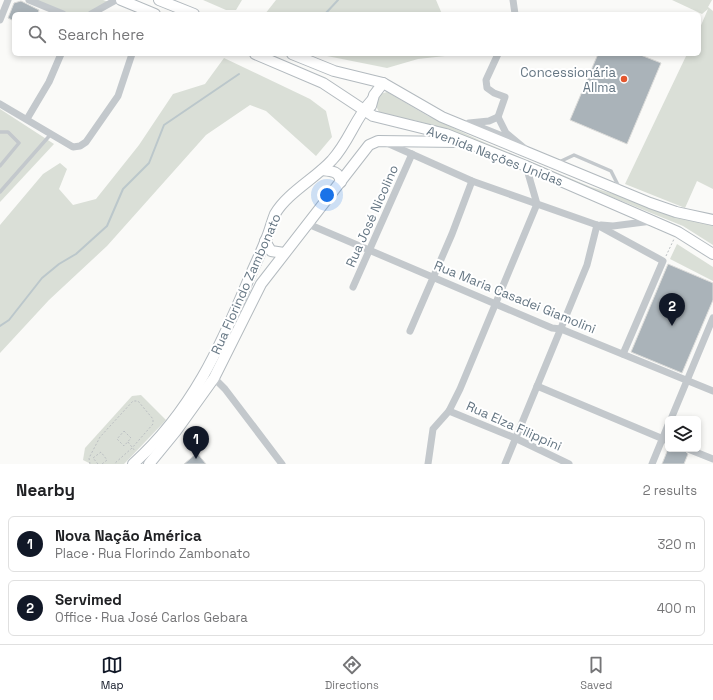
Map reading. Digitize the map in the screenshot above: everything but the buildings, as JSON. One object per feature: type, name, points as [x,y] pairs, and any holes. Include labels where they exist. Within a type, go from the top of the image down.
[{"type":"main road","points":[[121,0],[150,12]]},
{"type":"main road","points":[[134,0],[151,6],[158,0],[189,12]]},
{"type":"main road","name":"Avenida Nações Unidas","points":[[260,56],[323,83],[373,116],[436,131],[467,142],[654,220],[678,232],[713,254]]},
{"type":"main road","name":"Avenida Nações Unidas","points":[[297,56],[334,71],[384,83],[442,117],[622,192],[676,212],[713,220]]},
{"type":"main road","name":"Rua Florindo Zambonato","points":[[133,464],[170,427],[196,389],[246,286],[276,214],[284,203],[333,160],[349,138],[363,110],[384,83]]},
{"type":"main road","points":[[372,100],[371,108],[373,116]]},
{"type":"main road","points":[[349,138],[353,125],[352,103]]},
{"type":"main road","name":"Rua Florindo Zambonato","points":[[149,464],[176,431],[214,378],[249,305],[261,284],[369,145],[378,141],[384,141]]},
{"type":"main road","points":[[384,141],[467,142]]},
{"type":"main road","points":[[322,170],[336,173],[341,182]]},
{"type":"main road","points":[[265,241],[271,251],[284,253]]},
{"type":"street","points":[[0,20],[8,0]]},
{"type":"street","points":[[29,0],[58,12]]},
{"type":"street","points":[[95,12],[116,0]]},
{"type":"street","points":[[512,0],[515,12]]},
{"type":"street","points":[[27,119],[49,82],[60,56]]},
{"type":"street","points":[[0,104],[73,147],[80,146],[86,142],[118,96],[131,56]]},
{"type":"street","points":[[497,56],[486,80],[487,88],[494,93],[505,97],[498,117],[502,129],[514,141],[539,158]]},
{"type":"street","points":[[442,117],[469,123],[514,141]]},
{"type":"street","points":[[469,123],[489,121],[498,117]]},
{"type":"street","points":[[384,141],[472,181],[596,225],[663,262],[624,354]]},
{"type":"street","name":"Rua José Nicolino","points":[[353,287],[412,154]]},
{"type":"street","points":[[428,464],[433,429],[449,411],[537,204],[526,166]]},
{"type":"street","points":[[410,331],[434,277],[472,181]]},
{"type":"street","points":[[596,225],[613,226],[654,220]]},
{"type":"street","name":"Rua Maria Casadei Giamolini","points":[[308,224],[496,302],[552,328],[561,329],[713,391]]},
{"type":"street","points":[[505,464],[587,265],[596,225]]},
{"type":"street","points":[[672,416],[710,331],[713,318]]},
{"type":"street","points":[[214,378],[282,464]]},
{"type":"street","points":[[537,386],[665,440],[652,464]]},
{"type":"street","name":"Rua Elza Filippini","points":[[449,411],[515,438],[569,464]]},
{"type":"street","points":[[696,452],[713,459]]},
{"type":"lane","points":[[0,132],[8,132],[19,143],[0,166]]},
{"type":"lane","points":[[0,192],[51,134]]},
{"type":"lane","points":[[554,164],[574,155],[611,171],[622,192]]},
{"type":"path","points":[[663,262],[678,232]]},
{"type":"path","points":[[90,464],[89,458],[98,441],[133,401],[138,402],[153,419],[153,424],[132,448],[114,464]]},
{"type":"path","points":[[128,442],[124,446],[117,439],[124,431],[130,438],[128,442],[132,448]]},
{"type":"path","points":[[98,464],[93,458],[101,452],[107,460],[103,464]]},
{"type":"shaded area","points":[[32,0],[103,0],[109,2],[91,12],[61,12]]},
{"type":"shaded area","points":[[203,0],[242,0],[236,10],[226,10]]},
{"type":"shaded area","points":[[276,0],[436,0],[441,12],[267,12]]},
{"type":"shaded area","points":[[672,0],[712,0],[708,7],[713,11],[713,189],[697,181],[685,208],[625,184],[686,56],[701,56],[701,25],[708,9],[702,14],[701,12],[698,12]]},
{"type":"shaded area","points":[[327,56],[445,56],[418,59],[387,68]]},
{"type":"shaded area","points":[[224,58],[310,99],[326,111],[332,137],[316,156],[266,111],[250,105],[206,135],[107,246],[49,300],[0,353],[0,225],[43,174],[60,163],[67,169],[59,189],[73,205],[96,199],[139,145],[173,94],[205,84]]},
{"type":"shaded area","points":[[387,92],[428,116],[479,140],[591,187],[634,200],[671,216],[713,225],[713,245],[683,226],[450,131],[417,121],[380,114],[375,104],[380,94]]},
{"type":"shaded area","points":[[0,109],[54,144],[0,202]]},
{"type":"shaded area","points":[[677,244],[713,267],[713,281],[670,259]]},
{"type":"shaded area","points":[[141,395],[166,420],[124,464],[91,464],[83,460],[85,448],[132,396]]},
{"type":"waterway","points":[[327,12],[338,0]]},
{"type":"waterway","points":[[0,326],[9,320],[42,278],[59,264],[76,254],[107,226],[123,189],[149,163],[164,125],[239,74]]},
{"type":"place","name":"Concessionária Allma","points":[[624,79]]},
{"type":"place","name":"Servimed","points":[[672,326]]},
{"type":"place","name":"Nova Nação América","points":[[196,459]]}]
